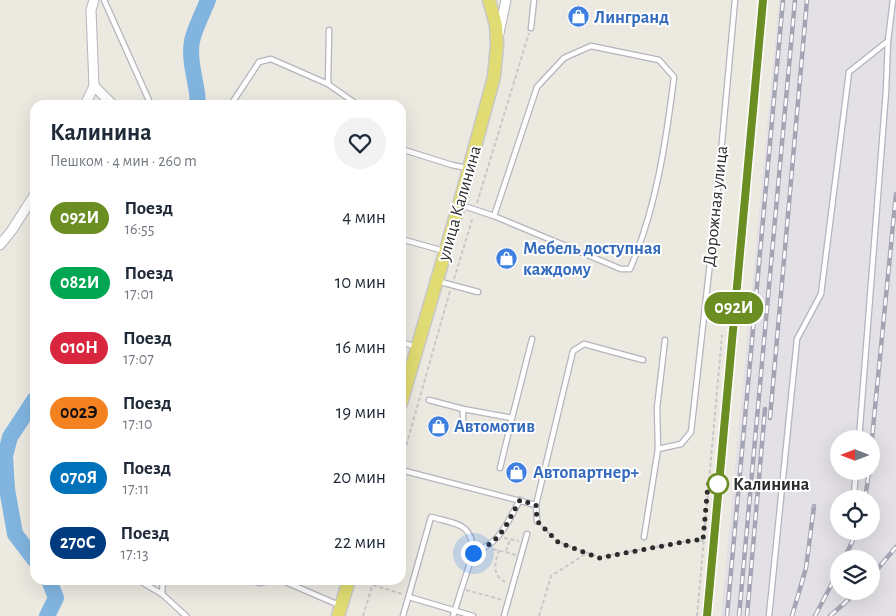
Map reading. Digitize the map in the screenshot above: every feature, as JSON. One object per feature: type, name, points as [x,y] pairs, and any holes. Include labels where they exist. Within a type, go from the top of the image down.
[{"type":"main road","name":"улица Калинина","points":[[406,387],[470,168],[494,77],[497,45],[496,25],[489,0]]},
{"type":"main road","points":[[340,611],[348,585]]},
{"type":"street","points":[[87,100],[94,86],[91,10],[94,0]]},
{"type":"street","points":[[497,45],[506,0]]},
{"type":"street","points":[[94,86],[108,100]]},
{"type":"street","points":[[0,245],[30,202]]},
{"type":"lane","points":[[104,0],[149,100]]},
{"type":"lane","points":[[531,28],[534,0]]},
{"type":"lane","name":"Дорожная улица","points":[[658,449],[681,444],[691,432],[715,218],[735,0]]},
{"type":"lane","points":[[860,430],[886,91],[888,41],[893,0]]},
{"type":"lane","points":[[328,84],[329,30]]},
{"type":"lane","points":[[769,616],[797,339],[821,294],[849,72],[888,41]]},
{"type":"lane","points":[[459,205],[494,216],[621,269],[630,269],[643,239],[667,133],[674,78],[660,60],[591,46],[564,58],[537,87],[494,216]]},
{"type":"lane","points":[[234,100],[259,62],[271,59],[328,84],[351,100]]},
{"type":"lane","points":[[406,151],[452,165],[470,168]]},
{"type":"lane","points":[[406,240],[445,251]]},
{"type":"lane","points":[[436,280],[478,292]]},
{"type":"lane","points":[[500,468],[532,339]]},
{"type":"lane","points":[[644,537],[658,449],[657,408],[665,340]]},
{"type":"lane","points":[[406,343],[418,347]]},
{"type":"lane","points":[[537,521],[536,505],[573,351],[584,344],[642,360]]},
{"type":"lane","points":[[429,400],[462,409],[512,418]]},
{"type":"lane","points":[[462,409],[463,426]]},
{"type":"lane","points":[[406,471],[536,505]]},
{"type":"lane","points":[[473,553],[500,537],[520,500]]},
{"type":"lane","points":[[403,616],[431,517],[462,526],[468,530],[473,542],[473,553],[454,613]]},
{"type":"lane","points":[[504,616],[527,534]]},
{"type":"lane","points":[[147,585],[162,594],[186,616]]},
{"type":"lane","points":[[162,594],[163,585]]},
{"type":"lane","points":[[299,585],[340,611]]},
{"type":"lane","points":[[409,596],[454,613],[474,616]]},
{"type":"path","points":[[475,210],[531,28]]},
{"type":"path","points":[[697,616],[722,335]]},
{"type":"path","points":[[711,616],[736,336]]},
{"type":"path","points":[[406,447],[433,354]]},
{"type":"path","points":[[406,481],[409,472]]},
{"type":"path","points":[[537,521],[558,542],[599,558],[694,540],[703,540]]},
{"type":"path","points":[[500,537],[524,543]]},
{"type":"path","points":[[506,552],[510,539]]},
{"type":"path","points":[[486,547],[520,556]]},
{"type":"path","points":[[499,550],[495,571],[503,581],[512,585]]},
{"type":"path","points":[[539,616],[551,576],[587,553]]},
{"type":"path","points":[[363,616],[372,585],[409,596]]},
{"type":"path","points":[[462,589],[508,601]]},
{"type":"shaded area","points":[[779,0],[896,0],[896,616],[721,616]]},
{"type":"waterway","points":[[198,100],[191,49],[195,31],[208,0]]},
{"type":"waterway","points":[[30,407],[10,437],[5,456],[7,489],[15,534],[30,554]]},
{"type":"waterway","points":[[47,616],[56,598],[51,585]]},
{"type":"railway","points":[[707,616],[763,0]]},
{"type":"railway","points":[[727,616],[783,0]]},
{"type":"railway","points":[[739,616],[795,0]]},
{"type":"railway","points":[[770,418],[807,0]]},
{"type":"railway","points":[[873,430],[896,194]]},
{"type":"railway","points":[[747,616],[765,409]]},
{"type":"railway","points":[[866,490],[868,480]]},
{"type":"railway","points":[[792,616],[806,568],[814,506]]},
{"type":"railway","points":[[848,550],[853,540]]},
{"type":"railway","points":[[880,566],[896,547]]},
{"type":"railway","points":[[815,616],[830,587]]},
{"type":"railway","points":[[830,616],[848,600]]},
{"type":"train","name":"092И","points":[[707,616],[746,168],[763,0]]},
{"type":"place","name":"Лингранд","points":[[578,17]]},
{"type":"place","name":"Мебель доступная каждому","points":[[507,258]]},
{"type":"place","name":"Автомотив","points":[[438,426]]},
{"type":"place","name":"Автопартнер+","points":[[517,472]]},
{"type":"place","name":"Калинина","points":[[718,484]]},
{"type":"route","points":[[473,553],[500,537],[520,500],[536,505],[537,521],[558,542],[599,558],[694,540],[703,540],[708,484],[718,484]]}]
